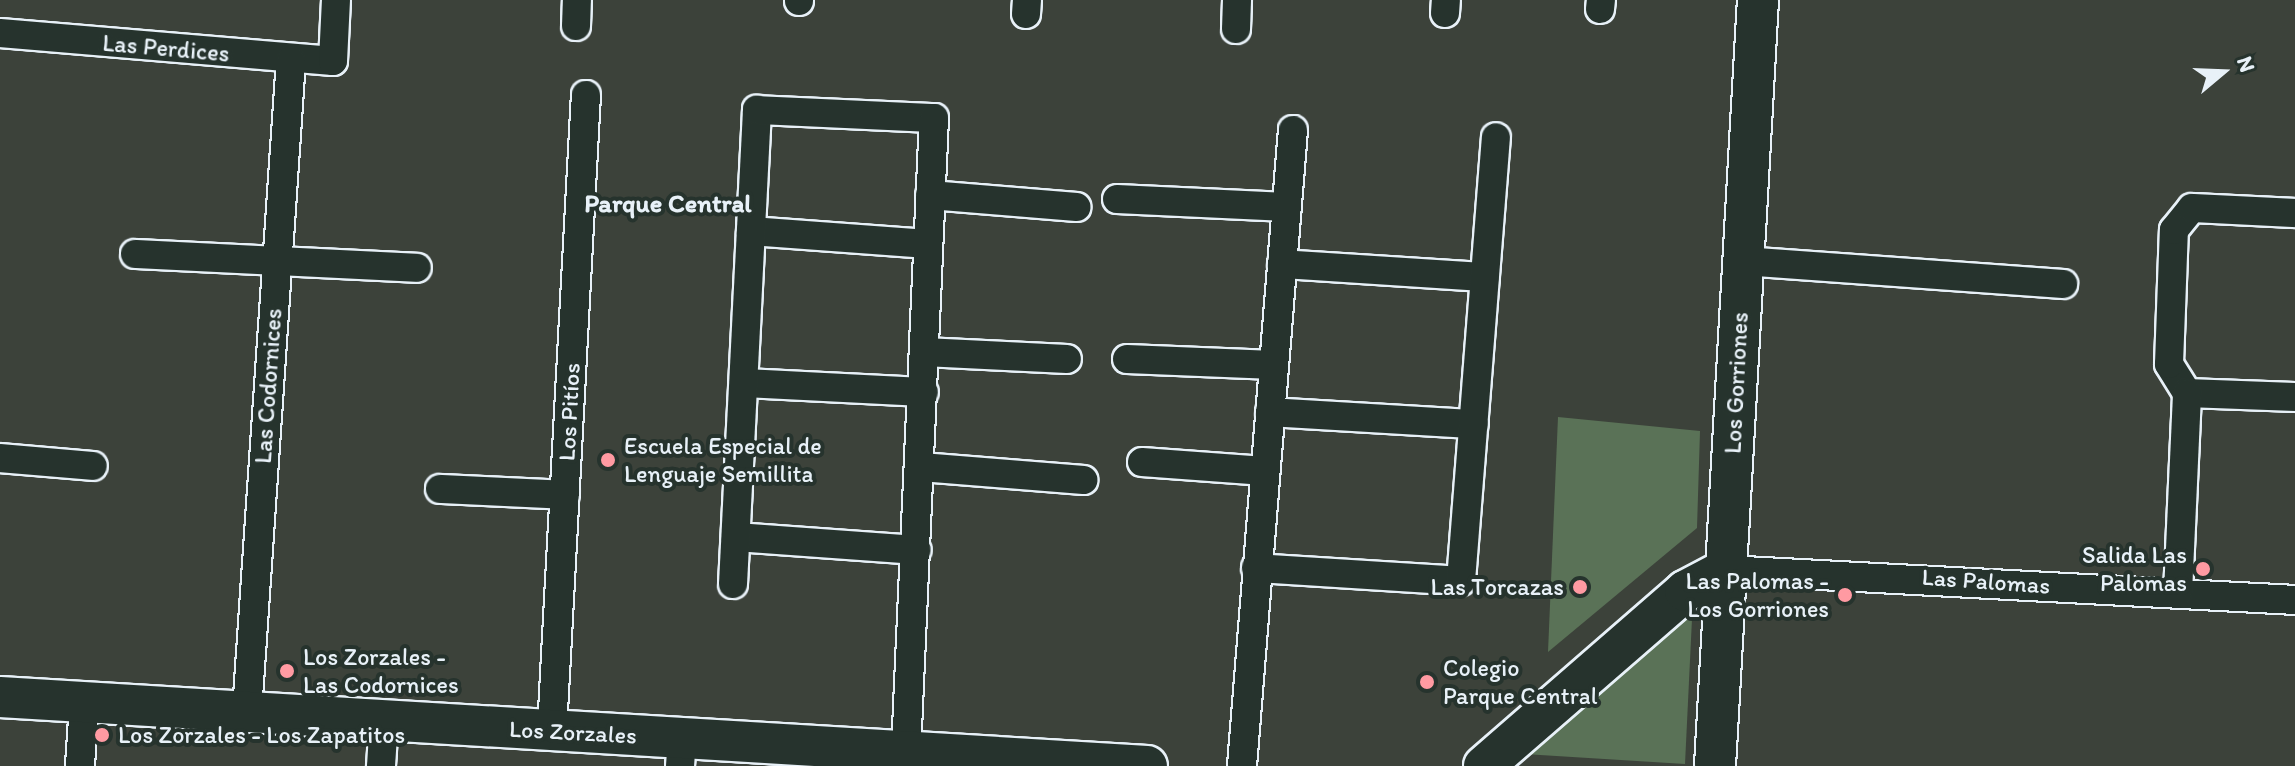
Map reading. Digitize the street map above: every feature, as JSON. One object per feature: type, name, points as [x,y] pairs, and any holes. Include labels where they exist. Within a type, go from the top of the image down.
[{"type":"street","name":"Las Perdices","points":[[0,33],[291,60],[333,61],[336,0]]},
{"type":"street","points":[[1236,29],[1237,0]]},
{"type":"street","name":"Los Gorriones","points":[[1715,766],[1758,0]]},
{"type":"street","name":"Las Codornices","points":[[247,712],[291,60]]},
{"type":"street","name":"Los Pitíos","points":[[552,730],[586,95]]},
{"type":"street","points":[[733,584],[757,110],[934,118],[921,467],[906,752]]},
{"type":"street","points":[[1242,766],[1293,130]]},
{"type":"street","points":[[1256,568],[1461,581],[1496,137]]},
{"type":"street","points":[[930,195],[1077,207]]},
{"type":"street","points":[[1117,199],[1287,207]]},
{"type":"street","points":[[2178,593],[2187,393],[2169,364],[2174,230],[2192,208],[2295,213]]},
{"type":"street","points":[[751,231],[928,244]]},
{"type":"street","points":[[135,254],[417,268]]},
{"type":"street","points":[[1743,261],[2063,284]]},
{"type":"street","points":[[1282,264],[1485,277]]},
{"type":"street","points":[[924,352],[1067,359]]},
{"type":"street","points":[[1127,359],[1274,365]]},
{"type":"street","points":[[744,383],[924,392]]},
{"type":"street","points":[[2187,393],[2295,397]]},
{"type":"street","points":[[1270,412],[1474,424]]},
{"type":"street","points":[[0,458],[93,466]]},
{"type":"street","points":[[1142,462],[1265,471]]},
{"type":"street","points":[[921,467],[1083,480]]},
{"type":"street","points":[[440,489],[565,495]]},
{"type":"street","points":[[736,537],[917,550]]},
{"type":"street","points":[[1484,766],[1685,591],[1725,570]]},
{"type":"street","name":"Las Palomas","points":[[1725,570],[2295,600]]},
{"type":"street","name":"Los Zorzales","points":[[0,697],[552,730],[681,752],[906,752],[969,761],[1147,766]]},
{"type":"street","points":[[80,766],[84,702]]},
{"type":"street","points":[[381,766],[384,720]]},
{"type":"green space","points":[[1558,417],[1700,431],[1697,528],[1548,652]]},
{"type":"green space","points":[[1693,598],[1685,764],[1510,753]]},
{"type":"place","name":"Escuela Especial de Lenguaje Semillita","points":[[608,460]]},
{"type":"place","name":"Salida Las Palomas","points":[[2203,569]]},
{"type":"place","name":"Las Torcazas","points":[[1580,587]]},
{"type":"place","name":"Las Palomas - Los Gorriones","points":[[1845,595]]},
{"type":"place","name":"Los Zorzales - Las Codornices","points":[[287,671]]},
{"type":"place","name":"Colegio Parque Central","points":[[1427,682]]},
{"type":"place","name":"Los Zorzales - Los Zapatitos","points":[[102,735]]},
{"type":"district","name":"Parque Central","points":[[668,204]]}]
